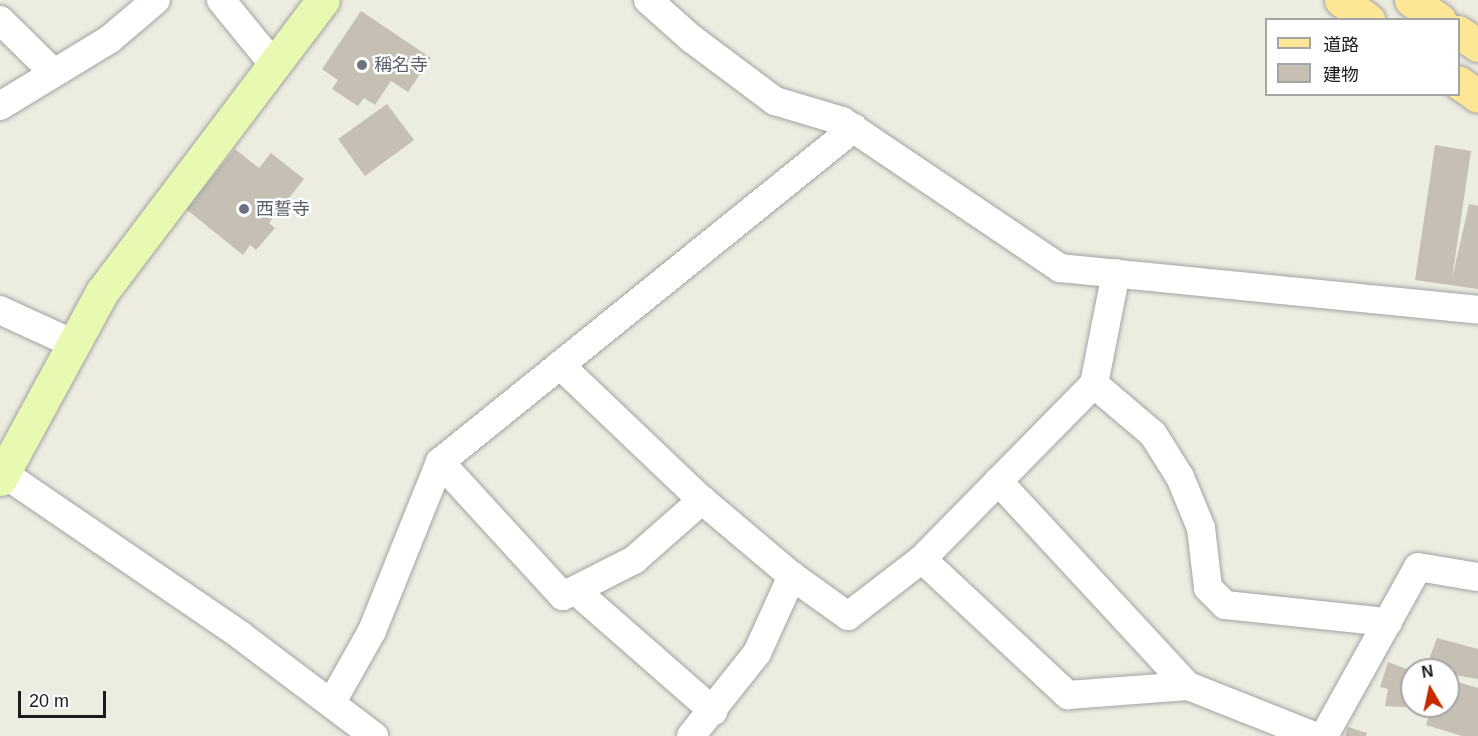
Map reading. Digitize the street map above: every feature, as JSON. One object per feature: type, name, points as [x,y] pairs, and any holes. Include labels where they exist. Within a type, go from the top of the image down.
[{"type":"main road","points":[[1341,0],[1366,18]]},
{"type":"main road","points":[[1411,0],[1437,18]]},
{"type":"main road","points":[[1460,33],[1478,45]]},
{"type":"main road","points":[[1460,83],[1478,96]]},
{"type":"street","points":[[0,106],[110,39],[156,0]]},
{"type":"street","points":[[221,0],[274,65]]},
{"type":"street","points":[[323,0],[102,292],[1,474],[332,702],[374,736]]},
{"type":"street","points":[[648,0],[692,39],[775,101],[842,121],[854,128],[1060,268],[1478,310]]},
{"type":"street","points":[[0,20],[53,72]]},
{"type":"street","points":[[332,702],[372,631],[440,462],[854,128]]},
{"type":"street","points":[[560,365],[702,500],[792,576],[848,616],[922,559],[1094,384],[1116,273]]},
{"type":"street","points":[[0,310],[74,344]]},
{"type":"street","points":[[1094,384],[1153,434],[1180,477],[1201,528],[1208,588],[1225,605],[1388,622]]},
{"type":"street","points":[[440,462],[563,596],[634,560],[702,500]]},
{"type":"street","points":[[998,481],[1188,686],[1314,736]]},
{"type":"street","points":[[922,559],[1068,695],[1188,686]]},
{"type":"street","points":[[1324,736],[1418,567],[1477,573]]},
{"type":"street","points":[[575,590],[707,727],[757,653],[792,576]]},
{"type":"building","points":[[361,11],[431,58],[408,92],[391,81],[375,105],[364,98],[358,106],[332,89],[338,80],[322,69]]},
{"type":"building","points":[[387,104],[414,140],[365,176],[338,139]]},
{"type":"building","points":[[1435,145],[1471,151],[1452,279],[1469,204],[1478,206],[1478,289],[1415,280]]},
{"type":"building","points":[[235,149],[259,168],[271,153],[304,179],[269,223],[275,228],[256,250],[250,245],[243,255],[186,209]]},
{"type":"building","points":[[1437,638],[1478,649],[1478,679],[1460,676],[1460,658],[1430,658]]},
{"type":"building","points":[[1388,662],[1400,666],[1400,707],[1385,706],[1388,689],[1380,687]]},
{"type":"building","points":[[1460,683],[1478,688],[1478,736],[1462,736],[1426,725],[1428,718],[1460,718]]},
{"type":"building","points":[[1348,727],[1367,733],[1366,736],[1345,736]]},
{"type":"place","name":"稱名寺","points":[[362,65]]},
{"type":"place","name":"西誓寺","points":[[244,209]]}]
